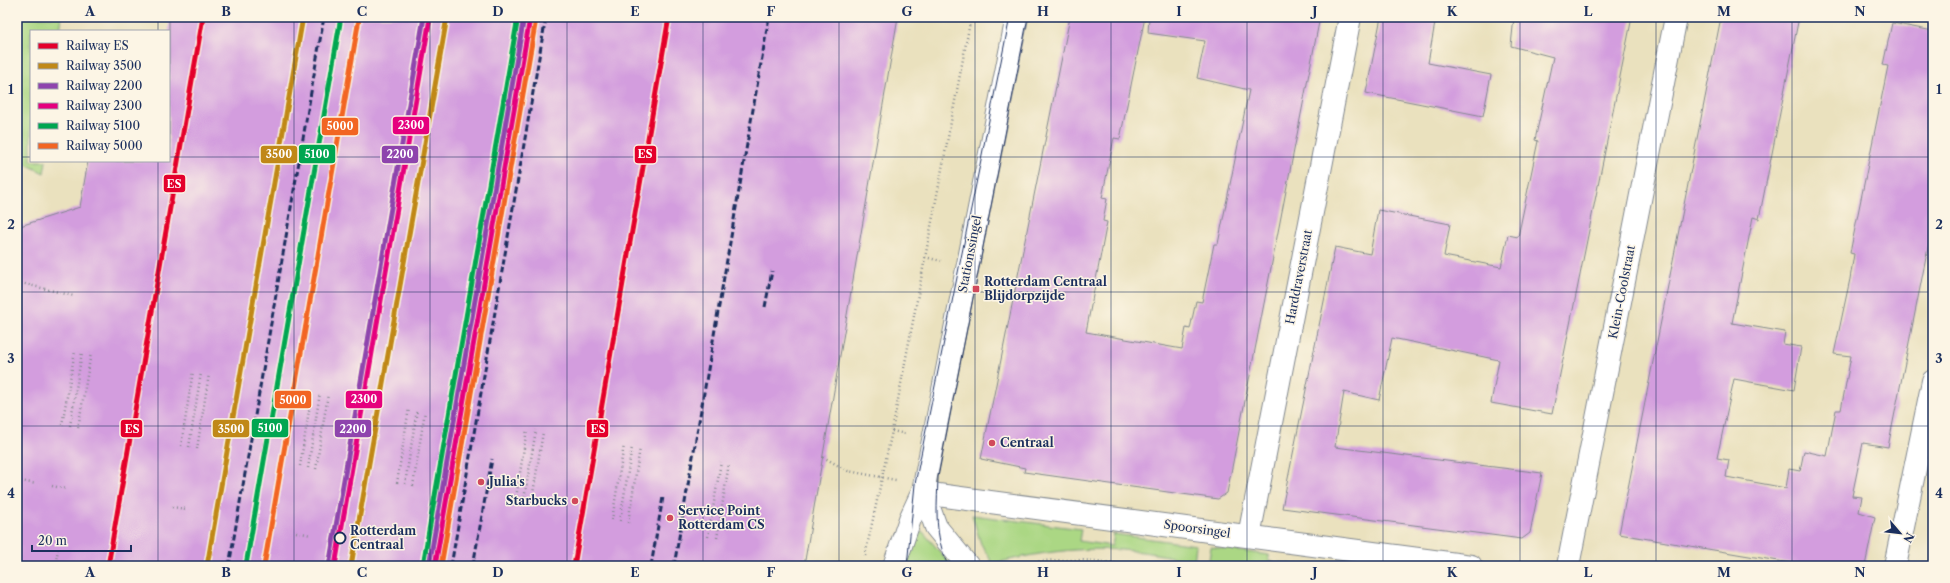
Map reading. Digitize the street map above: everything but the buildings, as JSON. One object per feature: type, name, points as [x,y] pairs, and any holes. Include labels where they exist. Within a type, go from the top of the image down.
[{"type":"street","name":"Stationssingel","points":[[894,566],[910,519],[923,491],[1017,17]]},
{"type":"street","name":"Harddraverstraat","points":[[1249,536],[1350,17]]},
{"type":"street","name":"Klein-Coolstraat","points":[[1568,566],[1676,17]]},
{"type":"street","points":[[1895,566],[1933,381]]},
{"type":"street","name":"Spoorsingel","points":[[923,491],[938,495],[1471,566]]},
{"type":"street","points":[[923,491],[936,527],[968,566]]},
{"type":"path","points":[[865,559],[972,17]]},
{"type":"path","points":[[925,257],[943,262]]},
{"type":"path","points":[[17,282],[74,296]]},
{"type":"path","points":[[62,425],[75,351]]},
{"type":"path","points":[[70,426],[82,352]]},
{"type":"path","points":[[78,428],[90,353]]},
{"type":"path","points":[[181,446],[193,371]]},
{"type":"path","points":[[189,447],[201,373]]},
{"type":"path","points":[[197,449],[209,374]]},
{"type":"path","points":[[300,466],[312,392]]},
{"type":"path","points":[[308,468],[320,393]]},
{"type":"path","points":[[316,469],[328,394]]},
{"type":"path","points":[[397,483],[409,408]]},
{"type":"path","points":[[405,484],[417,410]]},
{"type":"path","points":[[413,486],[425,411]]},
{"type":"path","points":[[515,504],[527,429]]},
{"type":"path","points":[[523,505],[536,430]]},
{"type":"path","points":[[531,506],[544,432]]},
{"type":"path","points":[[612,520],[624,445]]},
{"type":"path","points":[[620,521],[632,447]]},
{"type":"path","points":[[628,523],[640,448]]},
{"type":"path","points":[[823,457],[848,471],[882,477]]},
{"type":"path","points":[[708,537],[720,462]]},
{"type":"path","points":[[717,538],[729,463]]},
{"type":"path","points":[[17,480],[36,484]]},
{"type":"path","points":[[52,486],[67,489]]},
{"type":"path","points":[[172,507],[186,509]]},
{"type":"path","points":[[296,532],[311,534]]},
{"type":"path","points":[[387,544],[401,546]]},
{"type":"path","points":[[55,566],[58,550]]},
{"type":"path","points":[[1011,566],[1027,562],[1106,561],[1129,566]]},
{"type":"path","points":[[505,564],[515,566]]},
{"type":"green space","points":[[17,17],[62,17],[60,30],[30,30],[30,162],[46,162],[44,173],[17,160]]},
{"type":"green space","points":[[972,515],[1081,529],[1079,541],[1112,546],[1114,534],[1196,545],[1194,563],[1144,552],[1094,549],[1043,553],[993,564],[981,544]]},
{"type":"green space","points":[[923,532],[952,566],[899,566],[917,533]]},
{"type":"green space","points":[[1211,547],[1269,555],[1269,561],[1303,566],[1208,566]]},
{"type":"tram line","points":[[907,566],[915,484],[1010,17]]},
{"type":"tram line","points":[[948,566],[938,533],[938,477],[1028,17]]},
{"type":"railway","points":[[229,566],[324,17]]},
{"type":"railway","points":[[451,566],[546,17]]},
{"type":"railway","points":[[674,566],[769,17]]},
{"type":"railway","points":[[765,307],[772,271]]},
{"type":"railway","points":[[473,566],[492,459]]},
{"type":"railway","points":[[651,566],[663,497]]},
{"type":"rail line","name":"ES","points":[[108,566],[203,17]]},
{"type":"rail line","name":"3500","points":[[207,566],[303,17]]},
{"type":"rail line","name":"5100","points":[[246,565],[341,17]]},
{"type":"rail line","name":"2200","points":[[329,566],[424,17]]},
{"type":"rail line","name":"3500","points":[[351,566],[447,17]]},
{"type":"rail line","name":"5100","points":[[423,565],[518,17]]},
{"type":"rail line","name":"2200","points":[[429,566],[524,17]]},
{"type":"rail line","name":"ES","points":[[574,566],[669,17]]},
{"type":"rail line","name":"2300","points":[[335,566],[430,18]]},
{"type":"rail line","name":"2300","points":[[435,566],[530,18]]},
{"type":"rail line","name":"5000","points":[[264,566],[359,19]]},
{"type":"rail line","name":"5000","points":[[441,566],[536,19]]},
{"type":"place","name":"Rotterdam Centraal Blijdorpzijde","points":[[976,289]]},
{"type":"place","name":"Centraal","points":[[992,443]]},
{"type":"place","name":"Julia's","points":[[481,482]]},
{"type":"place","name":"Starbucks","points":[[575,501]]},
{"type":"place","name":"Service Point Rotterdam CS","points":[[670,518]]},
{"type":"place","name":"Rotterdam Centraal","points":[[340,538]]}]
